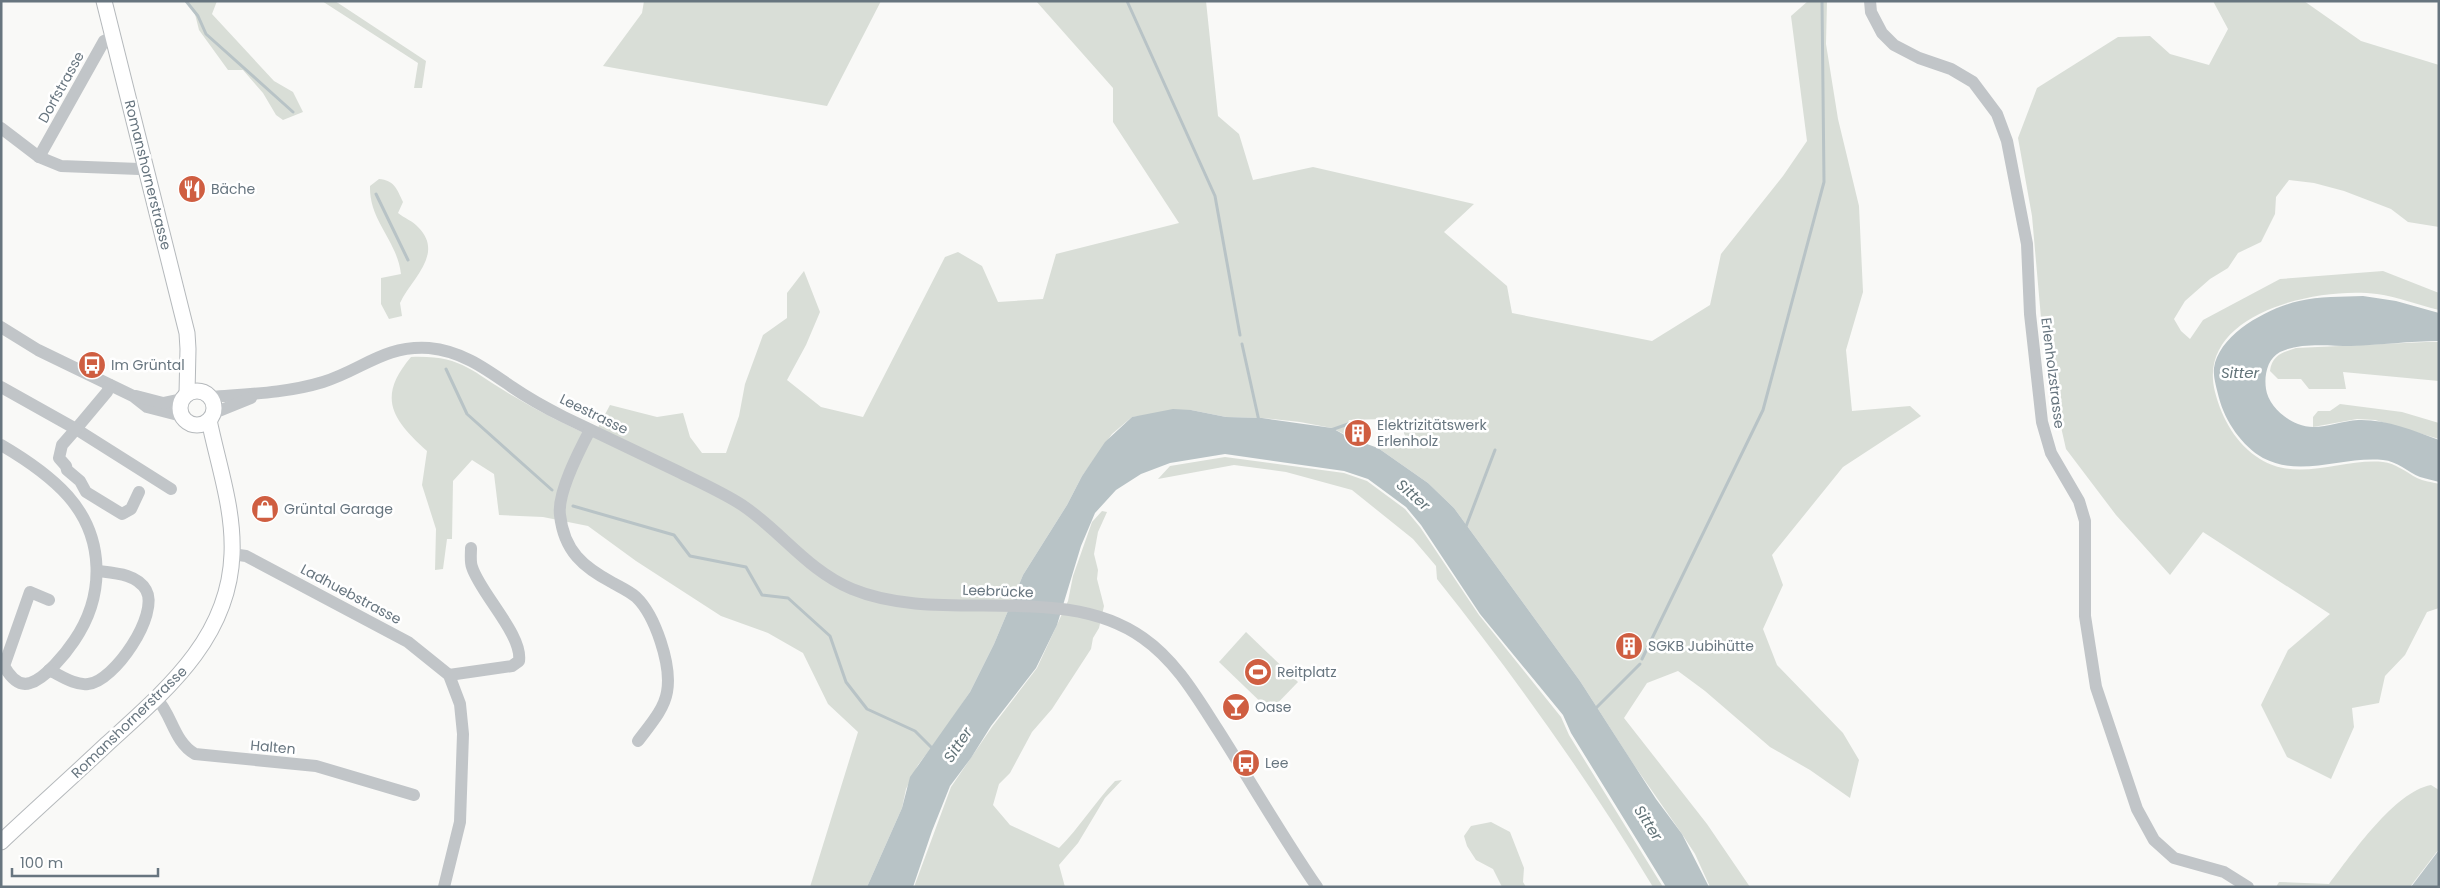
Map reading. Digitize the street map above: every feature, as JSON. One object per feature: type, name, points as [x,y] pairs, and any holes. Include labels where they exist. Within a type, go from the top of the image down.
[{"type":"main road","name":"Romanshornerstrasse","points":[[104,1],[182,313],[188,349],[184,396]]},
{"type":"main road","name":"Romanshornerstrasse","points":[[188,349],[195,360],[207,394]]},
{"type":"main road","points":[[207,394],[212,417],[202,424],[188,420],[180,408],[184,396],[207,394]]},
{"type":"main road","name":"Romanshornerstrasse","points":[[1,842],[157,699],[180,676],[210,636],[228,589],[232,554],[230,516],[218,464],[212,417]]},
{"type":"main road","name":"Romanshornerstrasse","points":[[188,420],[209,454],[218,464]]},
{"type":"street","name":"Erlenholzstrasse","points":[[1870,1],[1871,12],[1882,33],[1894,45],[1919,58],[1951,69],[1973,82],[1997,114],[2007,142],[2027,244],[2030,314],[2042,422],[2051,453],[2079,500],[2085,521],[2085,616],[2096,687],[2137,809],[2154,840],[2174,858],[2224,872],[2248,887]]},
{"type":"street","name":"Dorfstrasse","points":[[39,157],[104,41],[113,37]]},
{"type":"street","points":[[1,128],[39,157],[61,166],[139,169],[146,165]]},
{"type":"street","points":[[1,327],[38,350],[133,396],[155,411],[188,420]]},
{"type":"street","name":"Leestrasse","points":[[207,394],[256,395],[323,382],[384,354],[411,348],[430,348],[467,358],[539,404],[730,497],[762,520],[811,565],[832,580],[869,595],[898,601]]},
{"type":"street","points":[[110,384],[107,392],[62,445],[59,458],[67,470],[80,481],[86,492],[122,514],[131,508],[139,492]]},
{"type":"street","points":[[1,387],[76,429],[170,489]]},
{"type":"street","name":"Leestrasse","points":[[212,417],[256,395]]},
{"type":"street","points":[[133,396],[163,403],[184,396]]},
{"type":"street","points":[[590,430],[568,473],[559,512],[564,534],[573,553],[588,570],[634,595],[645,607],[657,634],[667,670],[667,691],[657,715],[638,741]]},
{"type":"street","points":[[1,445],[48,477],[75,504],[90,534],[98,571],[94,598],[83,628],[70,647],[49,670],[30,683],[14,679],[4,666],[30,592],[50,600]]},
{"type":"street","points":[[444,887],[460,822],[463,734],[460,704],[449,675],[512,666],[517,664],[520,655],[509,629],[472,568],[471,548]]},
{"type":"street","name":"Ladhuebstrasse","points":[[232,554],[246,556],[408,642],[449,675]]},
{"type":"street","points":[[49,670],[80,684],[88,684],[100,680],[122,660],[146,617],[150,605],[149,596],[143,586],[119,573],[98,571]]},
{"type":"street","name":"Leebrücke","points":[[898,601],[1062,609],[1098,616],[1118,623],[1140,636],[1178,671],[1317,887]]},
{"type":"street","name":"Halten","points":[[157,699],[163,705],[186,749],[194,754],[316,766],[414,795]]},
{"type":"shaded area","points":[[187,1],[217,1],[212,14],[274,81],[293,92],[303,112],[283,120],[276,115],[263,93],[243,70],[228,70],[199,30],[195,14]]},
{"type":"shaded area","points":[[322,1],[335,1],[426,61],[422,88],[414,88],[418,63]]},
{"type":"shaded area","points":[[644,1],[881,1],[827,106],[603,66],[642,13]]},
{"type":"shaded area","points":[[1036,1],[1206,1],[1218,116],[1239,134],[1253,180],[1313,167],[1474,204],[1444,232],[1507,286],[1512,313],[1652,341],[1710,305],[1721,254],[1783,176],[1807,141],[1791,16],[1808,1],[1827,1],[1826,44],[1838,119],[1859,206],[1863,292],[1846,350],[1852,411],[1910,406],[1921,416],[1843,467],[1772,555],[1783,585],[1763,629],[1777,665],[1843,733],[1859,760],[1850,798],[1810,770],[1770,747],[1705,691],[1678,671],[1647,683],[1624,718],[1707,824],[1750,887],[1710,887],[1695,854],[1634,765],[1580,681],[1454,508],[1428,483],[1378,448],[1406,439],[1403,430],[1382,419],[1349,420],[1344,434],[1332,428],[1300,422],[1226,417],[1191,410],[1132,417],[1112,434],[1082,476],[1067,505],[1023,575],[994,644],[970,692],[918,765],[906,789],[902,808],[867,887],[810,887],[858,732],[828,704],[803,653],[768,633],[721,616],[636,561],[588,526],[543,517],[499,515],[494,474],[472,460],[453,481],[452,539],[447,539],[443,569],[435,570],[436,529],[422,485],[427,451],[405,429],[393,408],[394,385],[400,372],[411,357],[429,357],[456,362],[534,408],[593,437],[610,405],[657,417],[683,413],[690,437],[702,453],[726,453],[739,416],[745,384],[763,335],[787,318],[787,293],[804,271],[820,312],[806,345],[787,380],[821,407],[863,417],[945,257],[958,252],[982,266],[998,302],[1043,299],[1056,254],[1179,223],[1113,122],[1113,88]]},
{"type":"shaded area","points":[[2213,1],[2304,1],[2361,41],[2439,65],[2439,227],[2408,222],[2391,209],[2344,191],[2314,183],[2289,180],[2276,197],[2275,214],[2261,242],[2238,253],[2228,268],[2210,279],[2185,301],[2174,319],[2181,331],[2190,339],[2203,320],[2280,279],[2383,271],[2439,293],[2439,310],[2377,294],[2324,295],[2295,301],[2267,310],[2242,324],[2224,342],[2214,365],[2215,392],[2226,421],[2244,446],[2260,459],[2275,466],[2290,469],[2383,462],[2396,466],[2419,479],[2439,484],[2439,608],[2427,612],[2405,655],[2385,676],[2379,703],[2352,708],[2354,727],[2331,779],[2287,757],[2261,705],[2288,650],[2330,614],[2203,532],[2170,575],[2116,515],[2066,449],[2044,352],[2032,216],[2018,138],[2037,88],[2118,37],[2150,36],[2170,54],[2209,65],[2228,29]]},
{"type":"shaded area","points":[[379,179],[392,183],[403,202],[398,213],[418,227],[425,237],[428,247],[427,257],[418,276],[400,303],[402,316],[389,319],[381,304],[381,278],[401,274],[394,251],[378,220],[371,198],[370,186]]},
{"type":"shaded area","points":[[2439,342],[2439,381],[2343,372],[2346,389],[2309,389],[2301,379],[2278,379],[2270,371],[2275,358],[2282,353],[2296,348]]},
{"type":"shaded area","points":[[2340,404],[2402,412],[2439,423],[2439,439],[2375,420],[2357,419],[2313,427],[2313,417],[2318,411],[2330,411]]},
{"type":"shaded area","points":[[1225,457],[1344,473],[1367,481],[1405,509],[1420,527],[1479,615],[1561,717],[1569,735],[1663,887],[1653,887],[1577,768],[1495,653],[1437,579],[1436,566],[1413,539],[1352,490],[1286,472],[1234,465],[1158,479],[1170,466]]},
{"type":"shaded area","points":[[1102,511],[1107,512],[1098,532],[1094,554],[1098,570],[1097,579],[1104,606],[1099,628],[1093,638],[1091,649],[1052,709],[1032,732],[1010,773],[999,784],[993,805],[1010,825],[1059,848],[1115,781],[1122,780],[1105,798],[1078,843],[1059,865],[1065,887],[914,887],[951,787],[992,727],[1037,668],[1068,601],[1073,576],[1092,522]]},
{"type":"shaded area","name":"Reitplatz","points":[[1246,632],[1298,682],[1270,711],[1219,662]]},
{"type":"shaded area","points":[[2431,785],[2439,790],[2439,849],[2410,887],[2276,887],[2279,882],[2329,884],[2362,841],[2389,811],[2417,790]]},
{"type":"shaded area","points":[[1491,822],[1510,832],[1524,868],[1523,882],[1526,887],[1502,887],[1493,869],[1476,860],[1467,846],[1464,836],[1471,826]]},
{"type":"water","name":"Sitter","points":[[2363,296],[2396,301],[2439,313],[2439,341],[2351,346],[2324,345],[2288,349],[2280,352],[2269,363],[2266,379],[2267,395],[2282,415],[2293,422],[2305,426],[2320,427],[2358,420],[2378,421],[2439,440],[2439,482],[2420,477],[2398,464],[2383,460],[2307,466],[2277,464],[2263,458],[2248,447],[2235,432],[2225,415],[2215,383],[2214,368],[2225,344],[2235,334],[2260,316],[2287,304],[2323,297]]},
{"type":"water","points":[[1173,409],[1191,410],[1226,417],[1262,418],[1332,428],[1350,438],[1378,448],[1428,483],[1454,508],[1580,681],[1656,799],[1682,834],[1709,887],[1666,887],[1571,733],[1563,715],[1480,614],[1421,525],[1406,507],[1368,479],[1344,471],[1225,454],[1170,463],[1141,474],[1116,490],[1095,513],[1081,546],[1057,625],[1036,668],[991,726],[971,758],[950,786],[913,887],[867,887],[902,808],[910,777],[970,692],[994,644],[1023,575],[1067,505],[1082,476],[1105,442],[1132,417]]},
{"type":"water","points":[[2439,850],[2439,887],[2411,887]]},
{"type":"waterway","points":[[186,1],[198,16],[206,34],[293,112]]},
{"type":"waterway","points":[[1127,1],[1215,196],[1240,335]]},
{"type":"waterway","points":[[1642,659],[1763,410],[1824,182],[1822,1]]},
{"type":"waterway","points":[[376,194],[408,260]]},
{"type":"waterway","points":[[1242,344],[1259,421]]},
{"type":"waterway","points":[[446,369],[467,414],[552,490]]},
{"type":"waterway","points":[[1331,430],[1351,423]]},
{"type":"waterway","points":[[1465,529],[1495,450]]},
{"type":"waterway","points":[[573,506],[674,535],[690,556],[746,567],[762,595],[788,598],[830,636],[846,682],[867,709],[915,731],[933,749]]},
{"type":"waterway","points":[[1594,710],[1640,664]]},
{"type":"place","name":"Bäche","points":[[192,189]]},
{"type":"place","name":"Im Grüntal","points":[[92,365]]},
{"type":"place","name":"Elektrizitätswerk Erlenholz","points":[[1358,433]]},
{"type":"place","name":"Grüntal Garage","points":[[265,509]]},
{"type":"place","name":"SGKB Jubihütte","points":[[1629,646]]},
{"type":"place","name":"Reitplatz","points":[[1258,672]]},
{"type":"place","name":"Oase","points":[[1236,707]]},
{"type":"place","name":"Lee","points":[[1246,763]]}]
